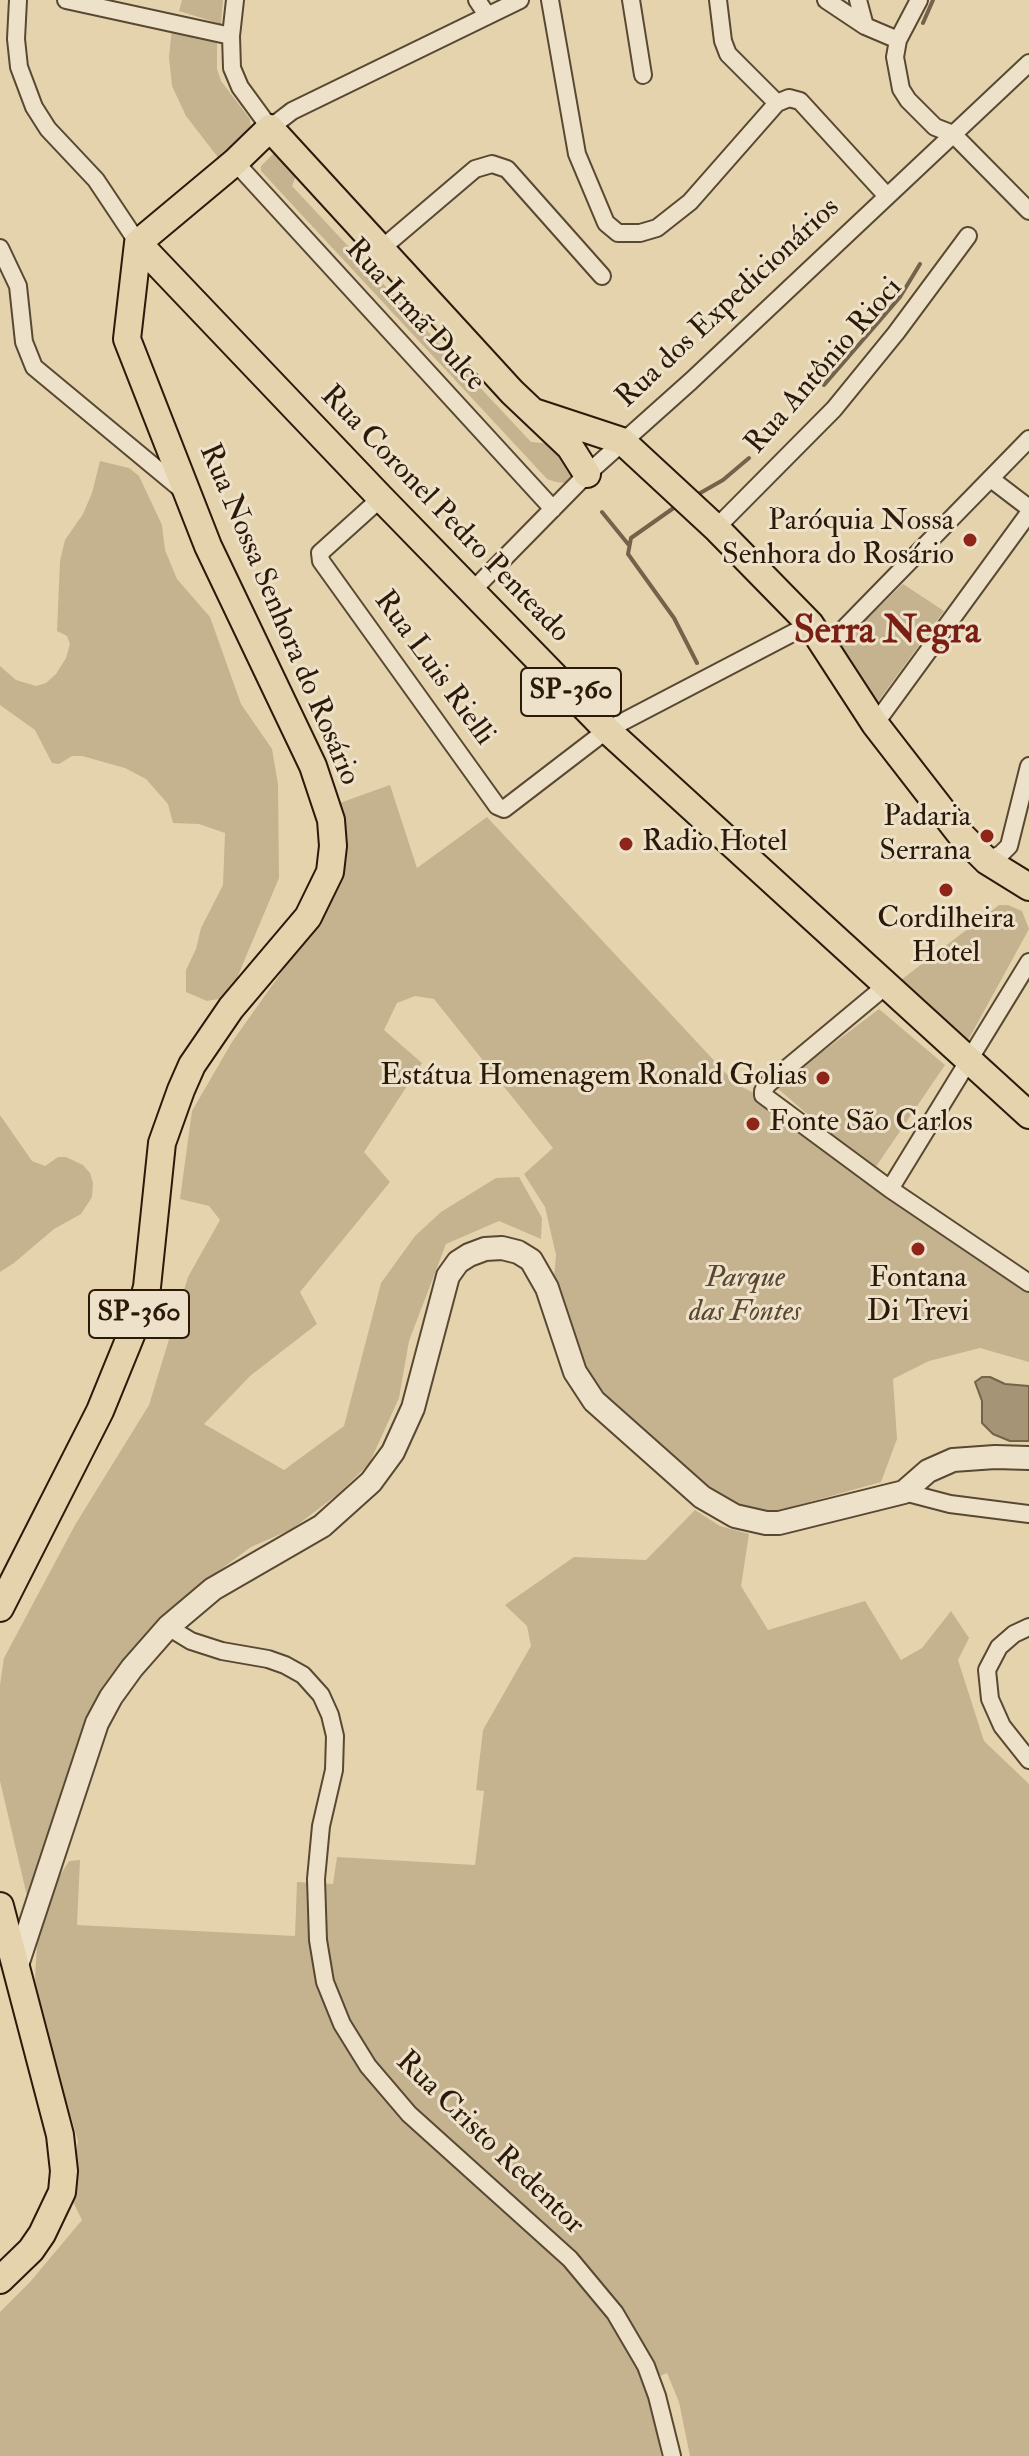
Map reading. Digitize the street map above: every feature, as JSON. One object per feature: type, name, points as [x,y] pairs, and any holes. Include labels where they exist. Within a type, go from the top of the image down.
[{"type":"main road","points":[[138,243],[235,162],[270,128],[512,392],[570,447],[587,474]]},
{"type":"main road","name":"Rua Nossa Senhora do Rosário","points":[[0,1608],[100,1411],[140,1313],[147,1287],[162,1143],[181,1090],[192,1065],[231,1008],[308,917],[330,872],[333,846],[331,820],[313,766],[208,546],[127,339],[138,243]]},
{"type":"main road","name":"Rua Coronel Pedro Penteado","points":[[138,243],[607,730],[1029,1115]]},
{"type":"main road","points":[[534,412],[622,441],[716,528],[810,624],[875,724],[961,835],[987,861],[1029,887]]},
{"type":"main road","points":[[0,1906],[60,2135],[64,2171],[62,2192],[42,2234],[31,2250],[0,2280]]},
{"type":"street","points":[[18,0],[16,39],[19,67],[34,107],[48,129],[96,180],[138,243]]},
{"type":"street","points":[[66,0],[231,36]]},
{"type":"street","points":[[235,0],[231,36],[232,68],[240,87],[270,128],[292,111],[520,0]]},
{"type":"street","points":[[477,0],[487,15]]},
{"type":"street","points":[[550,0],[577,154],[606,223],[618,233],[640,233],[657,228],[690,202],[777,103],[789,98],[800,101],[886,195]]},
{"type":"street","points":[[631,0],[643,75]]},
{"type":"street","points":[[718,0],[725,48],[777,103]]},
{"type":"street","points":[[826,0],[865,26],[898,40]]},
{"type":"street","points":[[858,0],[865,26]]},
{"type":"street","points":[[919,0],[898,40],[895,57],[901,89],[935,127],[953,134],[1029,211]]},
{"type":"street","name":"Rua dos Expedicionários","points":[[473,590],[587,474],[691,381],[1029,63]]},
{"type":"street","name":"Rua Irmã Dulce","points":[[235,162],[553,509]]},
{"type":"street","points":[[381,249],[475,169],[492,164],[507,169],[602,276]]},
{"type":"street","name":"Rua Antônio Rioci","points":[[716,528],[834,409],[896,333],[968,236]]},
{"type":"street","points":[[0,248],[18,286],[24,342],[34,367],[189,495]]},
{"type":"street","points":[[825,648],[1029,439]]},
{"type":"street","points":[[875,724],[1029,511],[991,479]]},
{"type":"street","name":"Rua Luis Rielli","points":[[381,498],[320,553],[323,564],[497,806],[508,808],[607,730]]},
{"type":"street","points":[[607,730],[810,624]]},
{"type":"street","points":[[987,861],[1009,846],[1029,766]]},
{"type":"street","points":[[890,1189],[1029,962]]},
{"type":"street","points":[[888,984],[808,1054],[768,1084],[763,1091],[765,1097],[890,1189],[1029,1283]]},
{"type":"street","points":[[17,1965],[97,1723],[132,1668],[168,1627],[229,1577],[322,1526],[371,1482],[393,1452],[413,1408],[448,1276],[458,1262],[485,1249],[502,1248],[518,1252],[531,1260],[543,1280],[575,1372],[585,1390],[607,1414],[713,1505],[751,1520],[779,1523],[904,1492],[928,1471],[953,1460],[1029,1458]]},
{"type":"street","points":[[904,1492],[950,1504],[1029,1514]]},
{"type":"street","name":"Rua Cristo Redentor","points":[[168,1627],[191,1641],[285,1665],[303,1675],[321,1695],[335,1736],[334,1770],[321,1826],[316,1879],[318,1940],[325,1982],[342,2024],[368,2066],[409,2114],[570,2259],[615,2313],[646,2366],[672,2456]]},
{"type":"street","points":[[1029,1627],[1014,1634],[999,1647],[987,1670],[990,1699],[1002,1726],[1029,1760]]},
{"type":"green space","points":[[182,0],[223,0],[221,24],[179,11]]},
{"type":"green space","points":[[172,28],[217,39],[217,69],[221,81],[250,119],[251,131],[220,160],[186,116],[172,86],[169,57]]},
{"type":"green space","points":[[274,153],[297,173],[292,186],[531,442],[553,444],[573,474],[570,480],[565,483],[547,479],[261,171],[261,166]]},
{"type":"green space","points":[[100,461],[129,468],[139,476],[162,525],[165,550],[177,579],[210,617],[241,704],[272,749],[278,784],[279,878],[229,997],[207,1001],[186,992],[186,970],[201,928],[223,885],[225,833],[199,824],[173,823],[168,804],[146,779],[125,768],[82,756],[72,756],[59,764],[52,763],[35,730],[0,705],[0,666],[16,680],[36,686],[46,683],[56,674],[66,658],[70,644],[67,636],[57,631],[60,561],[65,540],[83,514],[92,493]]},
{"type":"green space","points":[[903,584],[944,611],[877,703],[835,649]]},
{"type":"green space","name":"Parque das Fontes","points":[[390,785],[417,868],[487,817],[736,1084],[756,1094],[1029,1288],[1029,1362],[980,1348],[929,1361],[893,1379],[897,1439],[881,1482],[774,1512],[744,1508],[726,1500],[605,1399],[584,1369],[554,1278],[556,1255],[545,1207],[524,1174],[553,1148],[434,999],[415,996],[397,1003],[384,1030],[422,1063],[364,1152],[390,1182],[300,1292],[317,1324],[250,1376],[204,1424],[284,1470],[344,1426],[381,1283],[415,1236],[441,1212],[496,1178],[519,1177],[542,1218],[541,1239],[499,1221],[446,1244],[409,1341],[399,1398],[369,1464],[338,1494],[292,1529],[251,1547],[190,1592],[132,1651],[102,1695],[30,1909],[0,1781],[0,1685],[4,1658],[75,1525],[149,1405],[188,1277],[220,1220],[209,1206],[180,1199],[192,1111],[232,1042],[327,908],[335,877],[337,804]]},
{"type":"green space","points":[[999,905],[1022,911],[1029,929],[966,1044],[897,983]]},
{"type":"green space","points":[[879,1009],[945,1065],[873,1171],[776,1087]]},
{"type":"green space","points":[[0,1115],[32,1161],[45,1166],[58,1157],[66,1157],[83,1165],[93,1183],[92,1197],[81,1214],[54,1229],[0,1272]]},
{"type":"green space","points":[[695,1510],[720,1526],[749,1534],[741,1586],[768,1630],[865,1601],[901,1660],[922,1648],[951,1611],[969,1638],[958,1660],[984,1741],[1029,1784],[1029,2456],[690,2456],[679,2402],[667,2373],[643,2383],[655,2420],[661,2456],[0,2456],[0,2312],[30,2282],[82,2220],[73,2202],[71,2178],[78,2141],[42,2019],[35,1978],[38,1928],[49,1893],[69,1861],[80,1860],[77,1925],[295,1936],[297,1882],[333,1884],[337,1857],[475,1865],[484,1791],[476,1790],[483,1730],[531,1646],[527,1626],[505,1605],[574,1557],[646,1560]]},
{"type":"shaded area","points":[[982,1377],[1005,1384],[1029,1386],[1029,1441],[1010,1441],[993,1434],[982,1423],[982,1401],[975,1382]]},
{"type":"waterway","points":[[923,23],[933,0]]},
{"type":"waterway","points":[[824,385],[900,297],[920,264]]},
{"type":"waterway","points":[[695,496],[723,480],[749,458]]},
{"type":"waterway","points":[[675,507],[631,538],[628,554],[674,618],[697,663]]},
{"type":"waterway","points":[[602,512],[628,544]]},
{"type":"place","name":"Paróquia Nossa Senhora do Rosário","points":[[970,540]]},
{"type":"place","name":"Padaria Serrana","points":[[987,836]]},
{"type":"place","name":"Radio Hotel","points":[[626,844]]},
{"type":"place","name":"Cordilheira Hotel","points":[[946,890]]},
{"type":"place","name":"Estátua Homenagem Ronald Golias","points":[[823,1078]]},
{"type":"place","name":"Fonte São Carlos","points":[[753,1124]]},
{"type":"place","name":"Fontana Di Trevi","points":[[918,1249]]},
{"type":"district","name":"Serra Negra","points":[[887,634]]}]
